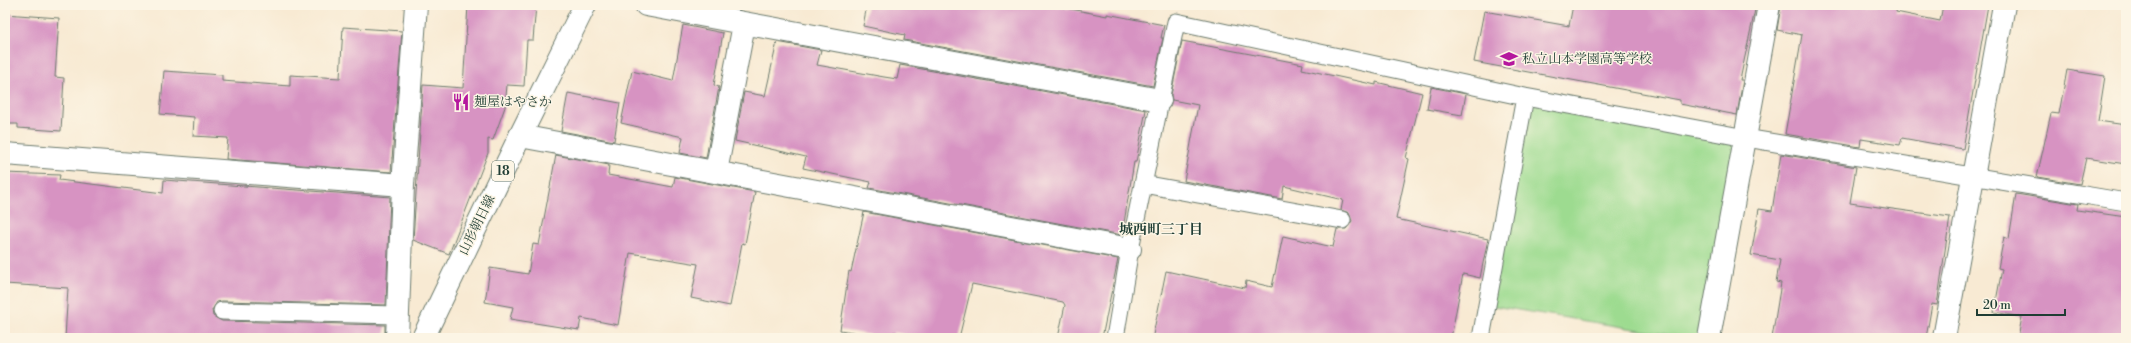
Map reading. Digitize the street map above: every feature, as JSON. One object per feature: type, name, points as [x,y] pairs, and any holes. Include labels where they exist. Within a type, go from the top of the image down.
[{"type":"street","points":[[396,338],[403,185],[416,5]]},
{"type":"street","name":"山形朝日線","points":[[423,338],[585,5]]},
{"type":"street","points":[[646,5],[1160,100]]},
{"type":"street","points":[[1709,338],[1769,5]]},
{"type":"street","points":[[1944,338],[2004,5]]},
{"type":"street","points":[[716,172],[744,24]]},
{"type":"street","points":[[520,136],[1130,248]]},
{"type":"street","points":[[5,154],[403,185]]},
{"type":"lane","points":[[1115,338],[1130,248],[1176,22],[1525,97],[1746,138],[2126,202]]},
{"type":"lane","points":[[1482,338],[1525,97]]},
{"type":"lane","points":[[1143,184],[1342,220]]},
{"type":"lane","points":[[222,311],[398,315]]},
{"type":"green space","points":[[1525,97],[1746,138],[1709,338],[1689,338],[1488,305]]},
{"type":"building","points":[[468,5],[536,5],[533,40],[527,40],[524,86],[507,85],[505,107],[493,140],[488,139],[488,153],[449,254],[413,240],[423,85],[463,88]]},
{"type":"building","points":[[867,5],[1050,5],[1164,25],[1161,38],[1163,38],[1153,86],[904,40],[905,35],[863,26]]},
{"type":"building","points":[[1573,5],[1756,5],[1740,80],[1743,80],[1737,115],[1680,104],[1680,100],[1474,62],[1484,11],[1569,26]]},
{"type":"building","points":[[1781,5],[1897,5],[1896,12],[1940,21],[1943,5],[1988,5],[1963,149],[1902,138],[1900,145],[1861,139],[1860,147],[1785,134],[1802,35],[1777,30]]},
{"type":"building","points":[[5,14],[59,18],[55,77],[64,78],[61,131],[18,128],[18,124],[5,124]]},
{"type":"building","points":[[683,25],[723,33],[714,85],[719,87],[706,158],[680,153],[683,137],[621,123],[632,71],[673,81]]},
{"type":"building","points":[[343,27],[402,31],[391,172],[226,159],[228,138],[193,136],[194,117],[160,114],[164,71],[222,75],[222,81],[290,86],[290,75],[340,78]]},
{"type":"building","points":[[1182,41],[1303,64],[1302,69],[1376,85],[1376,82],[1422,93],[1406,158],[1409,159],[1396,219],[1488,239],[1480,278],[1463,274],[1451,338],[1167,338],[1153,335],[1166,271],[1245,288],[1246,281],[1272,287],[1283,236],[1333,247],[1337,229],[1346,229],[1352,221],[1349,213],[1341,210],[1343,200],[1284,186],[1282,199],[1184,181],[1198,105],[1172,100],[1171,95]]},
{"type":"building","points":[[777,42],[821,50],[817,65],[897,79],[900,65],[1146,110],[1136,162],[1134,162],[1122,235],[869,188],[871,182],[803,168],[806,157],[735,141],[744,92],[765,96]]},
{"type":"building","points":[[2067,70],[2105,76],[2098,121],[2126,125],[2126,164],[2086,158],[2080,184],[2037,177],[2051,113],[2059,114]]},
{"type":"building","points":[[1431,87],[1466,94],[1462,115],[1427,109]]},
{"type":"building","points":[[568,93],[620,103],[614,141],[561,131]]},
{"type":"building","points":[[1781,154],[1856,167],[1850,203],[1950,217],[1937,305],[1932,304],[1926,338],[1772,338],[1781,283],[1776,282],[1780,260],[1751,255],[1759,209],[1772,211]]},
{"type":"building","points":[[556,155],[609,165],[608,175],[673,187],[675,177],[755,192],[745,244],[742,243],[730,306],[691,298],[698,264],[630,253],[618,325],[581,318],[579,330],[510,319],[513,307],[485,302],[490,268],[528,274],[533,244],[539,245]]},
{"type":"building","points":[[5,173],[60,175],[59,180],[163,193],[164,180],[390,197],[386,305],[222,301],[217,302],[212,310],[213,316],[222,321],[385,325],[385,338],[65,338],[68,288],[5,284]]},
{"type":"building","points":[[2016,194],[2078,204],[2077,210],[2126,217],[2126,338],[2018,338],[2022,317],[1994,312],[2002,269],[1998,268],[2004,237],[2009,239]]},
{"type":"building","points":[[864,212],[1118,259],[1102,338],[1058,338],[1065,305],[1063,302],[972,284],[959,338],[919,338],[894,332],[894,338],[889,338],[840,330],[849,271],[851,272]]},
{"type":"place","name":"私立山本学園高等学校","points":[[1509,59]]},
{"type":"place","name":"麺屋はやさか","points":[[461,102]]},
{"type":"district","name":"城西町三丁目","points":[[1161,230]]}]
